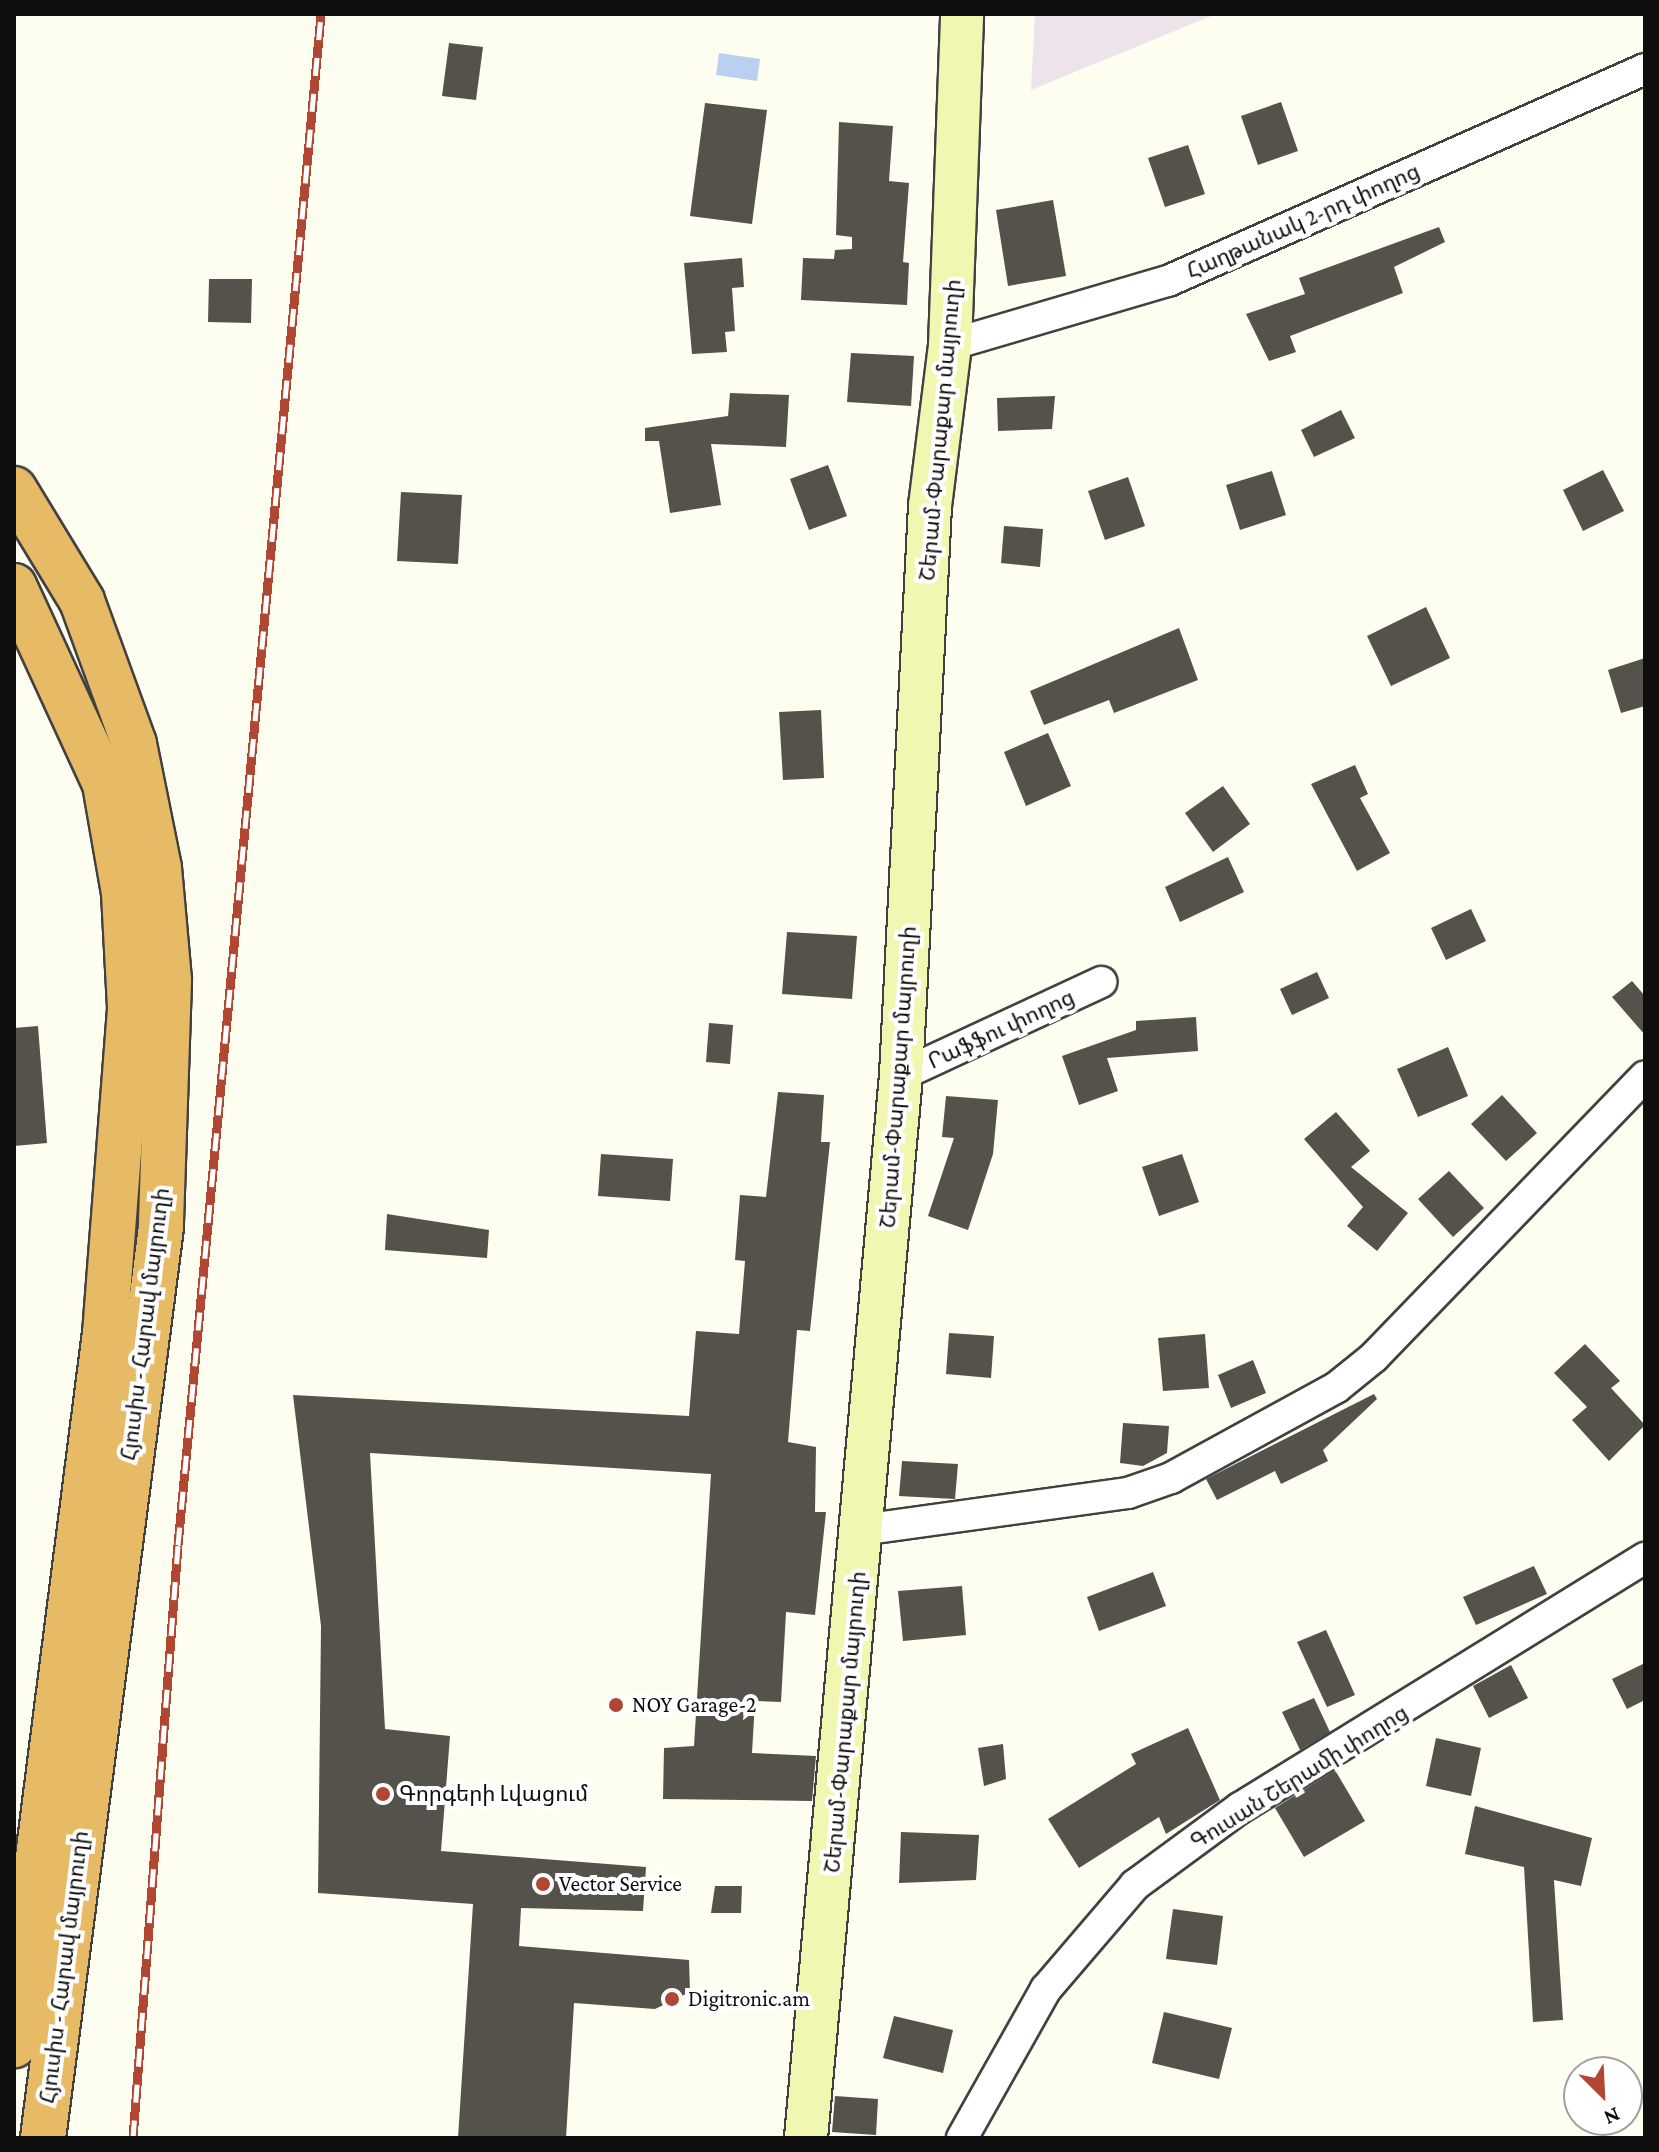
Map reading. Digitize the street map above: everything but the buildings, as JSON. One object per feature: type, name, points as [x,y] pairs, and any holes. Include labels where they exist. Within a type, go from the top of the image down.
[{"type":"highway","name":"Հյուսիս - Հարավ մայրուղի","points":[[14,489],[82,601],[134,744],[159,868],[169,981],[161,1227],[43,2138]]},
{"type":"highway","name":"Հյուսիս - Հարավ մայրուղի","points":[[14,586],[105,784],[124,893],[130,1009],[105,1333],[14,2045]]},
{"type":"street","name":"Շերամ-Փարաքար մայրուղի","points":[[806,2138],[901,1075],[930,506],[950,345],[962,14]]},
{"type":"street","name":"Հաղթանակ 2-րդ փողոց","points":[[950,345],[1168,281],[1645,69]]},
{"type":"street","name":"Րաֆֆու փողոց","points":[[901,1075],[1101,982]]},
{"type":"street","points":[[861,1530],[1128,1493],[1171,1478],[1337,1387],[1374,1357],[1645,1076]]},
{"type":"street","name":"Գուսան Շերամի փողոց","points":[[962,2138],[1046,1989],[1135,1885],[1240,1808],[1645,1558]]},
{"type":"shaded area","points":[[1035,14],[1216,14],[1031,90]]},
{"type":"water","points":[[719,53],[760,59],[757,81],[716,75]]},
{"type":"railway","points":[[133,2138],[178,1545],[321,14]]},
{"type":"place","name":"NOY Garage-2","points":[[616,1705]]},
{"type":"place","name":"Գորգերի Լվացում","points":[[383,1794]]},
{"type":"place","name":"Vector Service","points":[[543,1884]]},
{"type":"place","name":"Digitronic.am","points":[[672,1999]]}]
